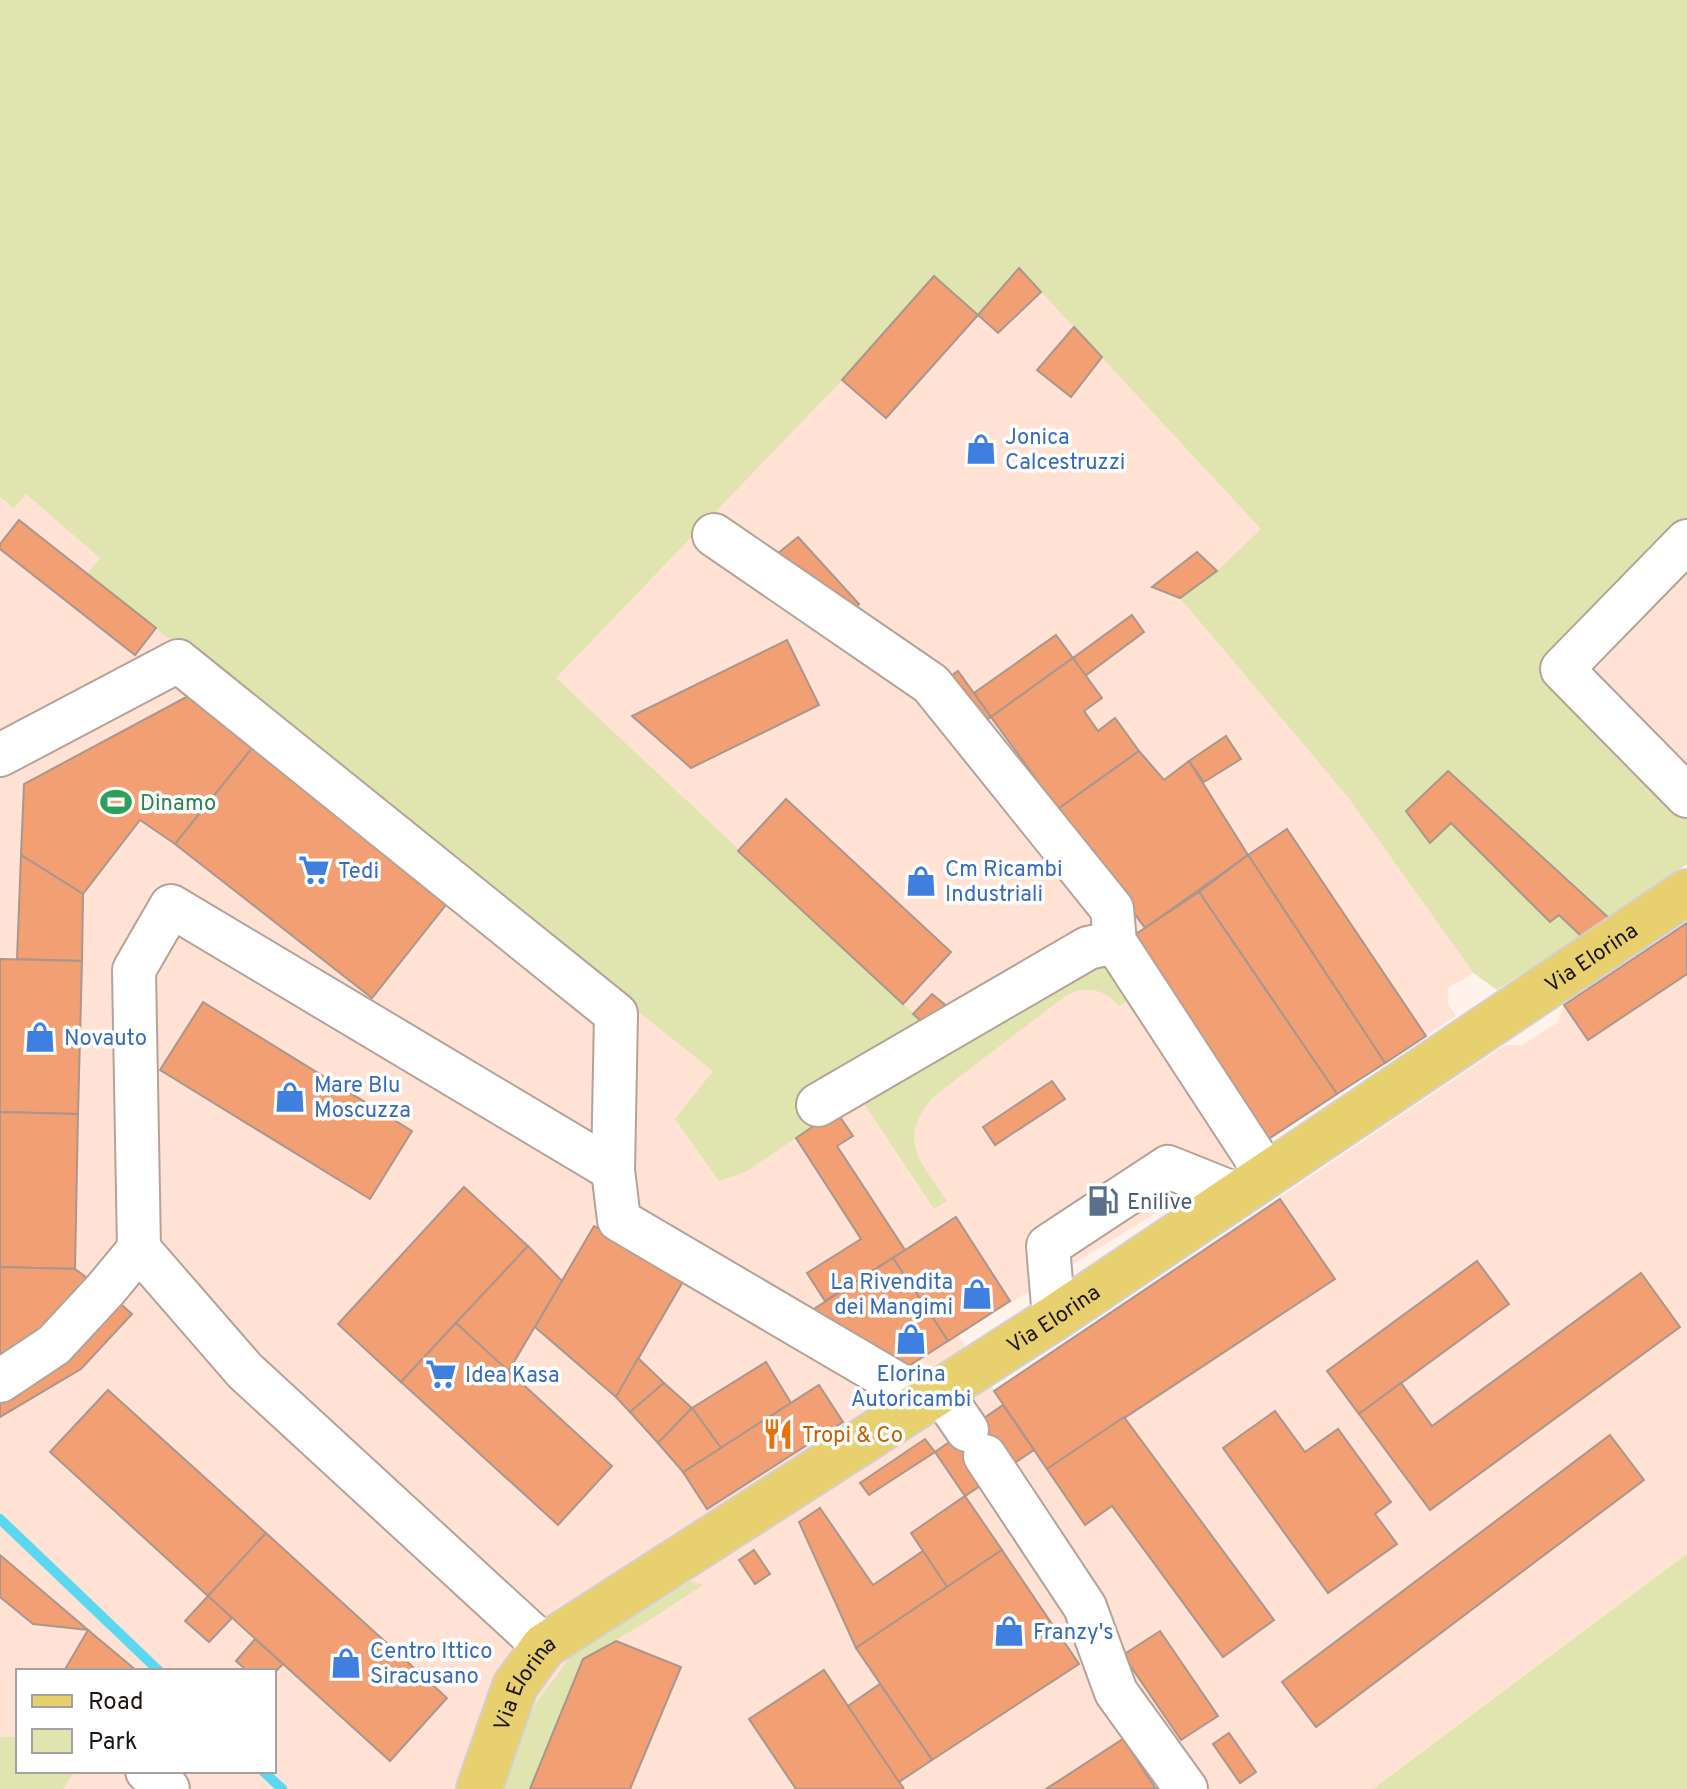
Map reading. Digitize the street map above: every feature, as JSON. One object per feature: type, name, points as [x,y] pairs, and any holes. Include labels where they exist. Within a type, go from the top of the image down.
[{"type":"main road","name":"Via Elorina","points":[[479,1789],[515,1686],[544,1646],[1054,1318],[1687,892]]},
{"type":"street","points":[[714,535],[931,684],[1112,909],[1115,942],[1252,1185]]},
{"type":"street","points":[[1687,541],[1562,669],[1687,796]]},
{"type":"street","points":[[0,755],[178,661],[616,1014],[613,1170],[619,1220],[934,1396],[976,1443],[1085,1607],[1116,1692],[1186,1789]]},
{"type":"street","points":[[544,1646],[245,1371],[139,1249],[134,970],[171,906],[613,1170]]},
{"type":"street","points":[[818,1105],[1088,948],[1115,942]]},
{"type":"street","points":[[1054,1318],[1048,1246],[1168,1167],[1252,1185]]},
{"type":"street","points":[[0,1381],[54,1345],[139,1249]]},
{"type":"street","points":[[149,1773],[168,1789]]},
{"type":"shaded area","points":[[0,0],[1687,0],[1687,864],[1497,990],[1473,973],[1448,988],[1448,1004],[1456,1016],[1169,1205],[958,1335],[994,1390],[1505,1045],[1522,1045],[1558,1022],[1564,1005],[1687,923],[1687,1554],[1373,1789],[0,1789]]},
{"type":"green space","points":[[0,0],[1687,0],[1687,520],[1544,671],[1687,815],[1687,864],[1497,990],[1473,972],[1348,797],[1180,598],[1217,571],[1261,529],[1019,268],[978,315],[934,277],[842,380],[556,678],[927,1026],[798,1097],[812,1127],[747,1171],[719,1181],[675,1119],[713,1071],[87,574],[100,558],[26,494],[14,508],[0,497]]},
{"type":"green space","points":[[1090,962],[1113,964],[1134,997],[1119,1006],[1107,995],[1093,990],[1064,997],[933,1097],[922,1113],[916,1126],[916,1150],[947,1201],[934,1209],[859,1096]]},
{"type":"green space","points":[[1687,1554],[1687,1789],[1373,1789]]},
{"type":"green space","points":[[690,1581],[703,1585],[583,1659],[530,1789],[503,1789],[524,1727],[536,1703],[571,1656]]},
{"type":"green space","points":[[0,1737],[16,1737],[16,1773],[74,1773],[63,1789],[0,1789]]},
{"type":"building","points":[[1019,268],[1041,292],[998,333],[978,315]]},
{"type":"building","points":[[934,276],[978,315],[886,418],[842,380]]},
{"type":"building","points":[[1074,327],[1102,357],[1071,397],[1037,370]]},
{"type":"building","points":[[19,520],[156,628],[135,655],[0,549],[0,544]]},
{"type":"building","points":[[798,537],[859,604],[850,613],[772,558]]},
{"type":"building","points":[[1197,552],[1217,571],[1180,598],[1152,587]]},
{"type":"building","points":[[1132,615],[1144,632],[1085,676],[1073,658]]},
{"type":"building","points":[[1056,635],[1073,658],[991,717],[974,693]]},
{"type":"building","points":[[787,640],[819,705],[691,768],[632,716]]},
{"type":"building","points":[[1073,658],[1102,698],[1084,711],[1098,731],[1115,718],[1139,751],[1058,809],[991,717]]},
{"type":"building","points":[[958,671],[991,717],[977,727],[943,682]]},
{"type":"building","name":"Dinamo","points":[[192,694],[257,742],[175,844],[140,820],[83,894],[21,855],[24,784]]},
{"type":"building","points":[[1226,736],[1241,759],[1204,782],[1189,761]]},
{"type":"building","name":"Tedi","points":[[257,742],[453,896],[372,998],[175,844]]},
{"type":"building","points":[[1139,751],[1164,780],[1189,761],[1248,855],[1145,928],[1058,809]]},
{"type":"building","points":[[1448,771],[1609,918],[1581,936],[1559,915],[1550,922],[1451,823],[1430,843],[1406,811]]},
{"type":"building","points":[[786,799],[951,952],[903,1004],[738,851]]},
{"type":"building","points":[[1287,829],[1426,1036],[1385,1063],[1248,855]]},
{"type":"building","points":[[21,855],[83,894],[82,961],[17,959]]},
{"type":"building","points":[[1248,855],[1385,1063],[1337,1094],[1199,892]]},
{"type":"building","points":[[1199,892],[1337,1094],[1267,1140],[1130,938]]},
{"type":"building","points":[[1687,923],[1687,974],[1588,1040],[1564,1005]]},
{"type":"building","name":"Novauto","points":[[0,959],[82,961],[78,1114],[0,1112]]},
{"type":"building","points":[[932,994],[954,1012],[927,1026],[913,1014]]},
{"type":"building","points":[[203,1002],[412,1131],[370,1199],[160,1070]]},
{"type":"building","points":[[1052,1081],[1065,1099],[995,1145],[983,1127]]},
{"type":"building","points":[[836,1111],[853,1136],[837,1146],[905,1250],[825,1301],[807,1273],[861,1239],[796,1138]]},
{"type":"building","points":[[0,1112],[78,1114],[75,1269],[0,1267]]},
{"type":"building","points":[[464,1187],[528,1246],[401,1382],[338,1324]]},
{"type":"building","points":[[1280,1199],[1335,1279],[1047,1469],[994,1391]]},
{"type":"building","points":[[956,1217],[1010,1301],[948,1341],[893,1258]]},
{"type":"building","points":[[594,1226],[685,1278],[616,1397],[535,1327]]},
{"type":"building","points":[[528,1246],[562,1281],[508,1372],[456,1323]]},
{"type":"building","points":[[893,1258],[948,1341],[899,1372],[803,1316]]},
{"type":"building","points":[[1477,1261],[1509,1304],[1359,1414],[1327,1371]]},
{"type":"building","points":[[0,1267],[75,1269],[97,1285],[0,1366]]},
{"type":"building","points":[[1641,1273],[1680,1327],[1430,1510],[1359,1414],[1401,1383],[1432,1426]]},
{"type":"building","points":[[114,1298],[132,1314],[81,1369],[0,1417],[0,1394]]},
{"type":"building","points":[[456,1323],[612,1466],[558,1525],[401,1382]]},
{"type":"building","points":[[638,1358],[664,1383],[630,1412],[616,1397]]},
{"type":"building","points":[[766,1362],[791,1403],[721,1448],[692,1408]]},
{"type":"building","points":[[664,1383],[692,1408],[658,1443],[630,1412]]},
{"type":"building","points":[[819,1385],[843,1422],[707,1509],[683,1472]]},
{"type":"building","points":[[108,1390],[266,1533],[208,1596],[50,1452]]},
{"type":"building","points":[[1003,1405],[1034,1450],[965,1496],[935,1452]]},
{"type":"building","points":[[692,1408],[721,1448],[683,1472],[658,1443]]},
{"type":"building","points":[[1275,1411],[1305,1452],[1338,1429],[1391,1502],[1375,1514],[1397,1544],[1328,1593],[1223,1448]]},
{"type":"building","points":[[1124,1417],[1274,1620],[1223,1657],[1112,1506],[1085,1525],[1047,1469]]},
{"type":"building","points":[[1610,1435],[1644,1480],[1316,1727],[1282,1682]]},
{"type":"building","points":[[925,1439],[935,1452],[869,1495],[860,1483]]},
{"type":"building","points":[[965,1496],[1002,1550],[947,1587],[911,1533]]},
{"type":"building","points":[[820,1508],[873,1585],[923,1551],[947,1587],[856,1648],[799,1522]]},
{"type":"building","points":[[266,1533],[447,1698],[390,1761],[208,1596]]},
{"type":"building","points":[[754,1550],[770,1574],[755,1584],[739,1560]]},
{"type":"building","points":[[1002,1550],[1079,1664],[932,1760],[856,1648]]},
{"type":"building","points":[[0,1555],[88,1630],[33,1624],[0,1597]]},
{"type":"building","points":[[208,1596],[232,1618],[209,1642],[185,1621]]},
{"type":"building","points":[[88,1630],[135,1669],[65,1669]]},
{"type":"building","points":[[1160,1631],[1218,1716],[1181,1740],[1123,1655]]},
{"type":"building","points":[[255,1639],[283,1664],[276,1671],[245,1669],[236,1661]]},
{"type":"building","points":[[616,1641],[681,1667],[630,1789],[530,1789],[583,1659]]},
{"type":"building","points":[[824,1670],[904,1789],[796,1789],[749,1719]]},
{"type":"building","points":[[880,1684],[932,1760],[899,1782],[848,1706]]},
{"type":"building","points":[[1229,1733],[1256,1772],[1240,1783],[1213,1744]]},
{"type":"building","points":[[1123,1739],[1156,1789],[1046,1789]]},
{"type":"waterway","points":[[0,1519],[157,1669]]},
{"type":"waterway","points":[[265,1773],[282,1789]]},
{"type":"place","name":"Jonica Calcestruzzi","points":[[981,449]]},
{"type":"place","name":"Dinamo","points":[[116,802]]},
{"type":"place","name":"Tedi","points":[[314,870]]},
{"type":"place","name":"Cm Ricambi Industriali","points":[[921,881]]},
{"type":"place","name":"Novauto","points":[[40,1037]]},
{"type":"place","name":"Mare Blu Moscuzza","points":[[290,1097]]},
{"type":"place","name":"Enilive","points":[[1103,1201]]},
{"type":"place","name":"La Rivendita dei Mangimi","points":[[977,1294]]},
{"type":"place","name":"Elorina Autoricambi","points":[[911,1339]]},
{"type":"place","name":"Idea Kasa","points":[[441,1374]]},
{"type":"place","name":"Tropi & Co","points":[[778,1434]]},
{"type":"place","name":"Franzy's","points":[[1009,1631]]},
{"type":"place","name":"Centro Ittico Siracusano","points":[[346,1663]]}]
